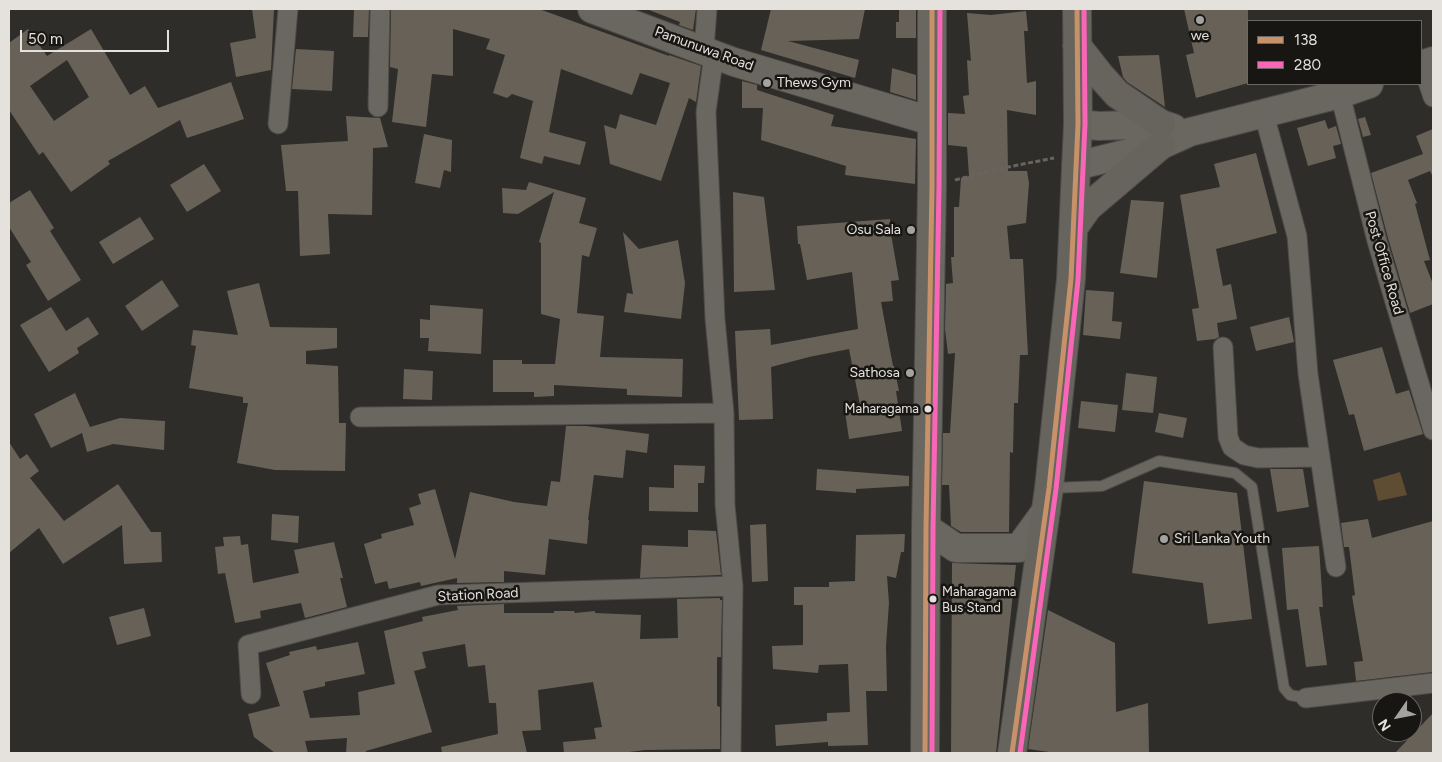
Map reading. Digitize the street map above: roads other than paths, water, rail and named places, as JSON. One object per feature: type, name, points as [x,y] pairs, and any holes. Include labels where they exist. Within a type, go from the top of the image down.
[{"type":"highway","points":[[1012,753],[1047,499],[1071,279],[1078,124],[1077,9]]},
{"type":"highway","points":[[1074,227],[1088,207],[1161,135],[1117,94],[1077,46]]},
{"type":"main road","name":"Pamunuwa Road","points":[[592,9],[734,62],[931,121]]},
{"type":"main road","points":[[925,753],[926,528],[932,186],[932,9]]},
{"type":"main road","points":[[1076,160],[1161,135],[1190,132],[1340,94],[1367,85]]},
{"type":"main road","points":[[1078,124],[1161,135]]},
{"type":"main road","points":[[926,528],[956,548],[1019,548],[1047,499]]},
{"type":"street","points":[[278,124],[288,9]]},
{"type":"street","points":[[378,107],[380,9]]},
{"type":"street","points":[[706,9],[709,52],[706,112],[715,319],[724,413],[726,505],[733,586],[731,753]]},
{"type":"street","points":[[1425,63],[1433,97]]},
{"type":"street","name":"Post Office Road","points":[[1340,94],[1376,241],[1433,430]]},
{"type":"street","points":[[1264,114],[1296,236],[1308,374],[1336,567]]},
{"type":"street","points":[[1223,347],[1228,437],[1232,447],[1244,455],[1258,458],[1320,457]]},
{"type":"street","points":[[360,417],[724,413]]},
{"type":"street","name":"Station Road","points":[[251,694],[248,645],[438,595],[733,586]]},
{"type":"street","points":[[1306,698],[1433,683]]},
{"type":"lane","points":[[1047,499],[1102,486],[1159,462],[1235,473],[1252,487],[1284,688],[1290,695],[1306,698]]},
{"type":"place","name":"we","points":[[1200,20]]},
{"type":"place","name":"Thews Gym","points":[[767,83]]},
{"type":"place","name":"Osu Sala","points":[[911,230]]},
{"type":"place","name":"Sathosa","points":[[910,373]]},
{"type":"place","name":"Maharagama","points":[[928,409]]},
{"type":"place","name":"Sri Lanka Youth","points":[[1164,539]]},
{"type":"place","name":"Maharagama Bus Stand","points":[[933,599]]}]
